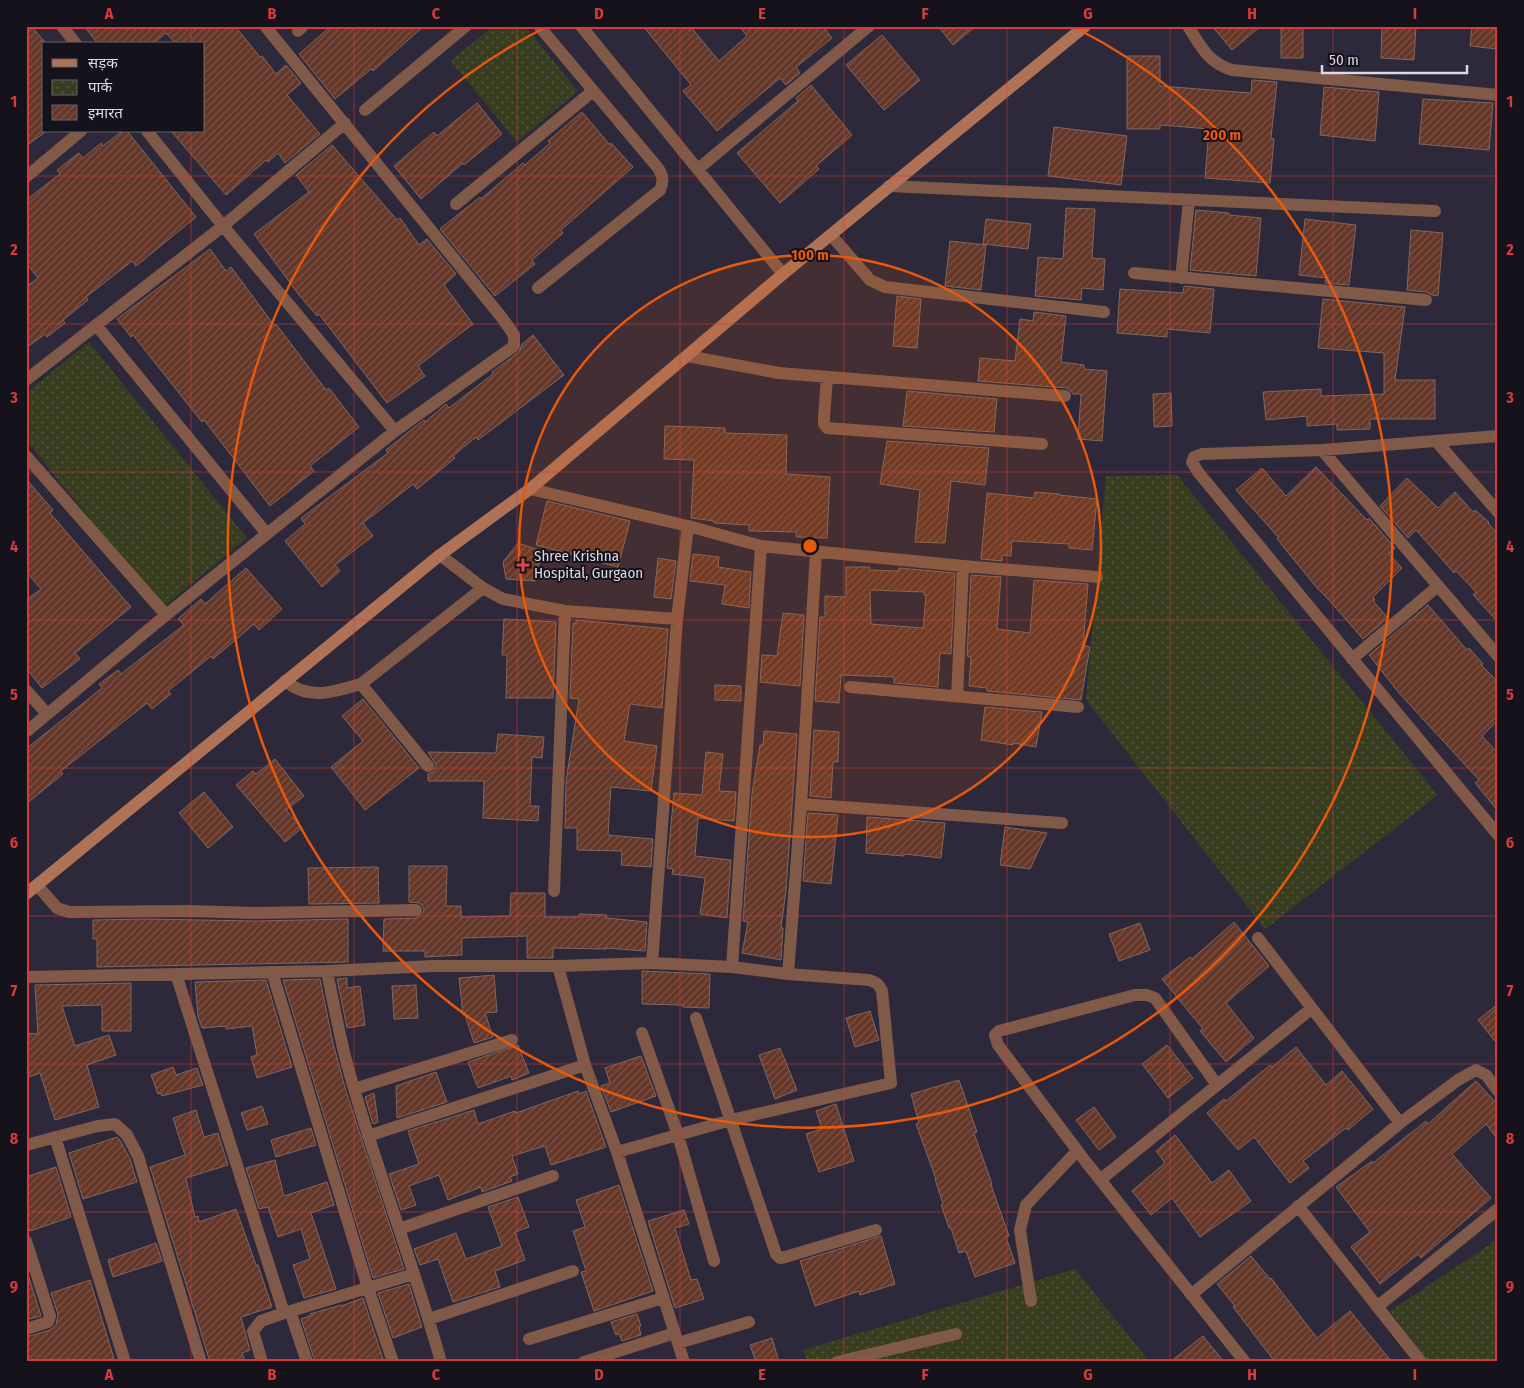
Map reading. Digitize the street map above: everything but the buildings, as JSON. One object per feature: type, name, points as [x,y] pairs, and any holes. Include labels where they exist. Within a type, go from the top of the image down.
[{"type":"street","points":[[62,26],[74,42]]},
{"type":"street","points":[[26,732],[395,431],[514,346],[514,335],[503,319],[265,26]]},
{"type":"street","points":[[365,110],[466,26]]},
{"type":"street","points":[[538,288],[660,190],[663,183],[662,175],[658,168],[539,26]]},
{"type":"street","points":[[582,26],[783,274]]},
{"type":"street","points":[[26,894],[440,554],[530,489],[783,274],[1085,26]]},
{"type":"street","points":[[1188,26],[1206,53],[1218,66],[1232,70],[1498,95]]},
{"type":"street","points":[[698,169],[860,29]]},
{"type":"street","points":[[456,204],[593,91]]},
{"type":"street","points":[[26,380],[224,226],[345,123]]},
{"type":"street","points":[[26,177],[80,132]]},
{"type":"street","points":[[148,132],[395,431]]},
{"type":"street","points":[[889,186],[1435,211]]},
{"type":"street","points":[[1181,278],[1189,200]]},
{"type":"street","points":[[831,235],[870,280],[885,287],[1104,312]]},
{"type":"street","points":[[1134,273],[1426,300]]},
{"type":"street","points":[[96,325],[267,534]]},
{"type":"street","points":[[687,356],[779,372],[1065,396]]},
{"type":"street","points":[[827,377],[824,418],[824,424],[827,428],[1042,444]]},
{"type":"street","points":[[1497,832],[1352,659],[1198,472],[1192,462],[1194,457],[1202,454],[1322,450],[1498,436]]},
{"type":"street","points":[[1436,441],[1498,512]]},
{"type":"street","points":[[1322,450],[1498,656]]},
{"type":"street","points":[[26,456],[166,616]]},
{"type":"street","points":[[530,489],[688,526],[761,546],[1097,577]]},
{"type":"street","points":[[652,962],[677,618],[688,526]]},
{"type":"street","points":[[732,967],[761,546]]},
{"type":"street","points":[[788,974],[801,804],[816,552]]},
{"type":"street","points":[[440,554],[483,588],[503,599],[565,611],[677,618]]},
{"type":"street","points":[[956,696],[963,566]]},
{"type":"street","points":[[1352,659],[1438,586]]},
{"type":"street","points":[[285,681],[294,688],[308,693],[326,693],[361,684],[483,588]]},
{"type":"street","points":[[554,891],[565,611]]},
{"type":"street","points":[[361,684],[428,766]]},
{"type":"street","points":[[850,686],[1078,706]]},
{"type":"street","points":[[26,690],[48,714]]},
{"type":"street","points":[[801,804],[1062,823]]},
{"type":"street","points":[[37,884],[57,908],[69,912],[189,911],[256,913],[416,910]]},
{"type":"street","points":[[1258,938],[1400,1123]]},
{"type":"street","points":[[26,977],[327,971],[433,966],[558,966],[652,962],[732,967],[788,974],[869,980],[879,985],[882,991],[891,1083],[731,1120],[616,1152]]},
{"type":"street","points":[[558,966],[585,1065],[616,1152],[684,1362]]},
{"type":"street","points":[[327,971],[340,1035],[354,1089],[428,1318],[440,1362]]},
{"type":"street","points":[[272,972],[368,1288],[393,1362]]},
{"type":"street","points":[[176,974],[287,1312],[307,1362]]},
{"type":"street","points":[[1217,1085],[1155,998],[1147,995],[1135,995],[999,1031],[996,1035],[998,1045],[1077,1151],[1245,1362]]},
{"type":"street","points":[[1100,1180],[1311,1009]]},
{"type":"street","points":[[696,1018],[776,1254],[780,1258],[876,1230]]},
{"type":"street","points":[[642,1033],[678,1135],[714,1261]]},
{"type":"street","points":[[354,1089],[512,1040]]},
{"type":"street","points":[[368,1136],[585,1065]]},
{"type":"street","points":[[1191,1294],[1400,1123],[1458,1080],[1476,1070],[1486,1075],[1498,1091]]},
{"type":"street","points":[[26,1145],[98,1126],[115,1124],[127,1135],[138,1156],[201,1362]]},
{"type":"street","points":[[55,1137],[125,1362]]},
{"type":"street","points":[[1031,1301],[1020,1230],[1026,1205],[1077,1151]]},
{"type":"street","points":[[399,1229],[553,1176]]},
{"type":"street","points":[[1298,1206],[1421,1362]]},
{"type":"street","points":[[1377,1306],[1498,1209]]},
{"type":"street","points":[[26,1241],[50,1316],[48,1322],[26,1329]]},
{"type":"street","points":[[428,1318],[573,1271]]},
{"type":"street","points":[[262,1362],[253,1331],[260,1321],[414,1274]]},
{"type":"street","points":[[530,1339],[663,1298]]},
{"type":"street","points":[[586,1362],[676,1338],[749,1322]]},
{"type":"street","points":[[837,1362],[956,1334]]},
{"type":"green space","points":[[493,26],[525,26],[578,91],[517,142],[451,61]]},
{"type":"green space","points":[[89,342],[247,538],[162,608],[26,440],[26,393]]},
{"type":"green space","points":[[1177,475],[1438,795],[1265,929],[1086,700],[1106,476]]},
{"type":"green space","points":[[1498,1239],[1498,1359],[1494,1362],[1428,1362],[1390,1311]]},
{"type":"green space","points":[[1075,1269],[1150,1362],[808,1362],[803,1350]]},
{"type":"place","name":"Shree Krishna Hospital, Gurgaon","points":[[523,565]]}]
